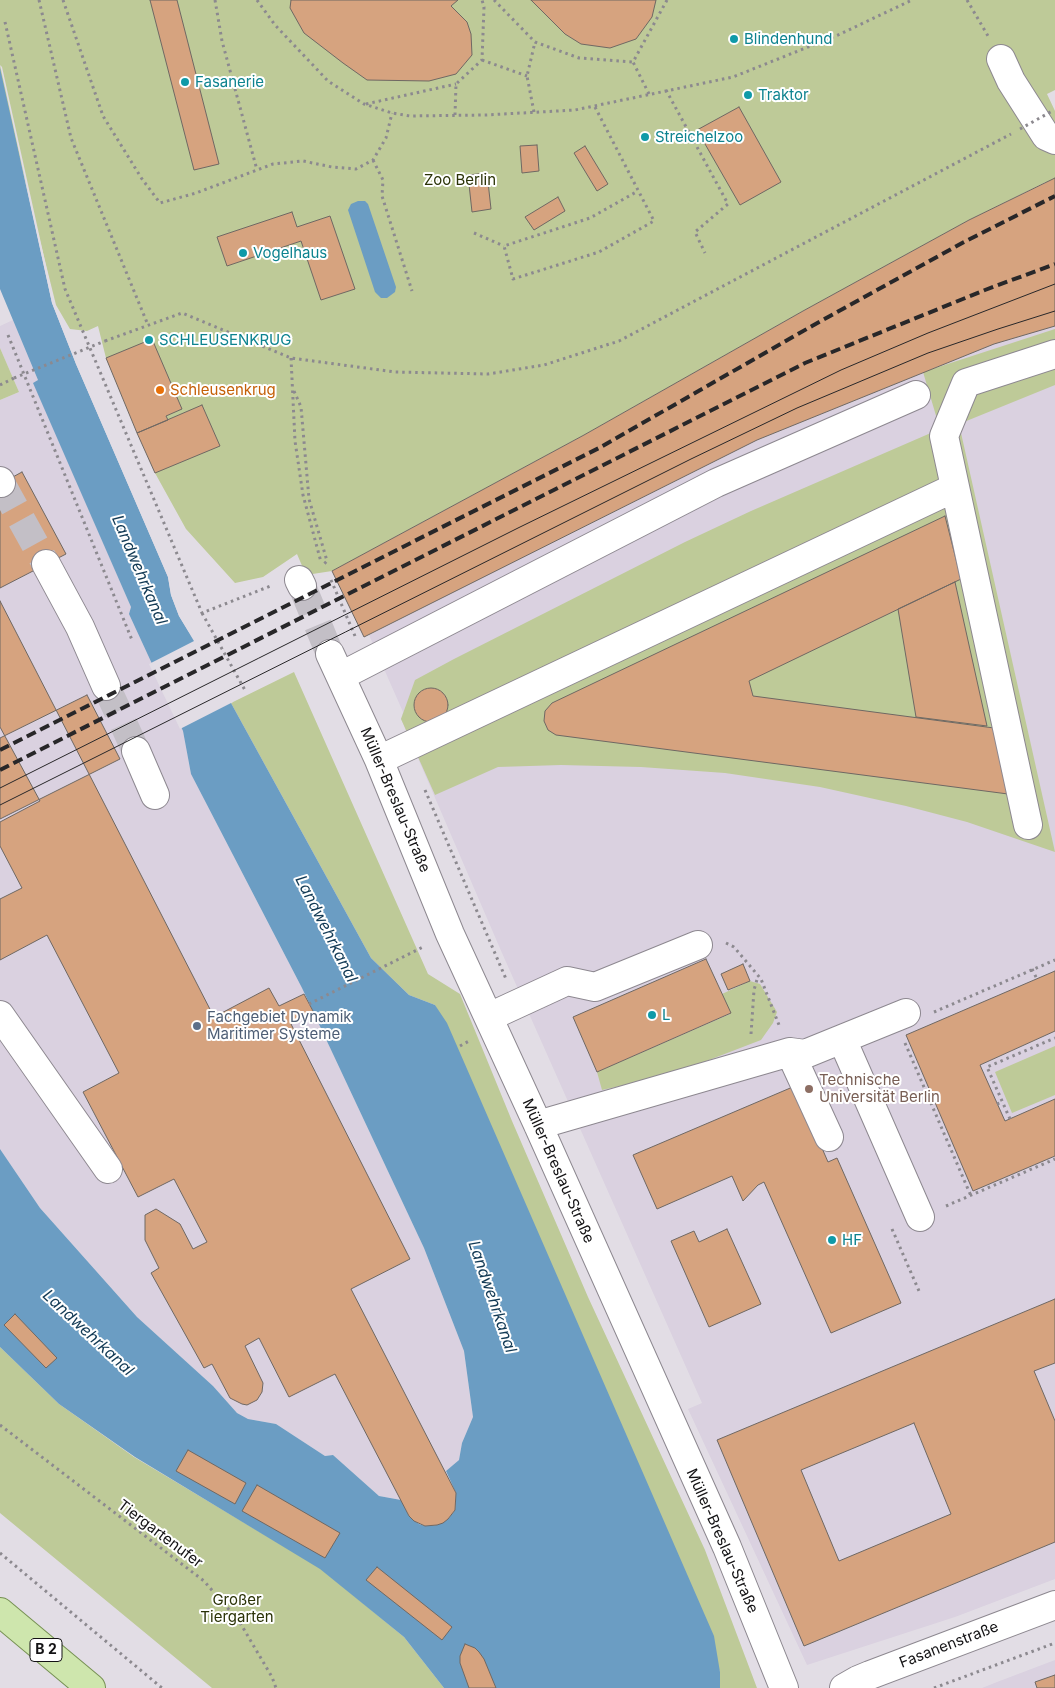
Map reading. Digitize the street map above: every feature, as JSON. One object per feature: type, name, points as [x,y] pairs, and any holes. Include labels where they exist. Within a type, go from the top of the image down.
[{"type":"main road","name":"B 2","points":[[0,1612],[91,1688]]},
{"type":"street","points":[[1001,59],[1011,81],[1046,136],[1055,140]]},
{"type":"street","points":[[1028,825],[944,436],[966,383],[1055,354]]},
{"type":"street","points":[[367,663],[716,483],[916,395]]},
{"type":"street","points":[[379,760],[954,488]]},
{"type":"street","points":[[46,564],[80,627],[106,686]]},
{"type":"street","name":"Müller-Breslau-Straße","points":[[367,663],[336,665],[379,760],[450,934],[538,1125],[727,1547],[784,1688]]},
{"type":"street","points":[[136,751],[155,794]]},
{"type":"street","points":[[489,1017],[567,981],[594,987],[698,945]]},
{"type":"street","points":[[0,1015],[108,1169]]},
{"type":"street","points":[[538,1125],[790,1052],[805,1054],[900,1015]]},
{"type":"street","points":[[842,1039],[920,1217]]},
{"type":"street","points":[[790,1052],[829,1137]]},
{"type":"street","name":"Fasanenstraße","points":[[844,1688],[864,1677],[1055,1606]]},
{"type":"path","points":[[39,0],[71,138],[148,326]]},
{"type":"path","points":[[63,0],[103,116],[142,179],[160,203],[196,193],[273,164],[303,161],[332,167],[356,169],[373,160],[386,138],[392,113]]},
{"type":"path","points":[[215,0],[222,41],[257,170]]},
{"type":"path","points":[[263,0],[258,2],[275,25],[328,81],[364,104],[392,113],[410,116],[534,112],[595,107],[733,76],[838,35],[912,0]]},
{"type":"path","points":[[364,104],[456,84],[482,60],[484,7],[482,0]]},
{"type":"path","points":[[494,0],[535,42],[579,58],[633,62]]},
{"type":"path","points":[[633,62],[667,0]]},
{"type":"path","points":[[967,0],[1001,59]]},
{"type":"path","points":[[5,22],[65,289],[202,613],[246,692]]},
{"type":"path","points":[[534,112],[528,76],[535,42]]},
{"type":"path","points":[[482,60],[528,76]]},
{"type":"path","points":[[633,62],[649,94]]},
{"type":"path","points":[[456,84],[456,115]]},
{"type":"path","points":[[666,90],[728,204],[695,232],[706,253]]},
{"type":"path","points":[[504,246],[513,279],[599,252],[654,221],[595,107]]},
{"type":"path","points":[[0,385],[105,341],[182,312],[291,358],[395,372],[488,374],[544,365],[619,340],[1020,130],[1054,110]]},
{"type":"path","points":[[373,160],[383,180],[382,196],[412,292]]},
{"type":"path","points":[[474,233],[504,246],[590,218],[638,191]]},
{"type":"path","points":[[8,335],[132,640]]},
{"type":"path","points":[[291,358],[295,441],[303,495],[321,562],[325,564]]},
{"type":"path","points":[[202,613],[266,587],[300,583],[325,564],[327,560],[309,499],[301,408],[294,390]]},
{"type":"path","points":[[329,573],[367,663]]},
{"type":"path","points":[[406,747],[517,1004]]},
{"type":"path","points":[[698,945],[724,942],[734,947],[761,979],[790,1052]]},
{"type":"path","points":[[309,1004],[407,954]]},
{"type":"path","points":[[900,1015],[910,1023],[1055,960]]},
{"type":"path","points":[[1032,970],[1037,979]]},
{"type":"path","points":[[751,1037],[754,990],[758,975]]},
{"type":"path","points":[[900,1015],[971,1196]]},
{"type":"path","points":[[1010,1119],[987,1068],[1055,1038]]},
{"type":"path","points":[[997,1104],[1002,1102]]},
{"type":"path","points":[[920,1217],[1055,1159]]},
{"type":"path","points":[[892,1229],[919,1291]]},
{"type":"path","name":"Tiergartenufer","points":[[0,1425],[204,1581],[239,1621],[272,1677],[276,1688]]},
{"type":"path","points":[[0,1553],[162,1688]]},
{"type":"path","points":[[934,1688],[1055,1643]]},
{"type":"shaded area","points":[[13,320],[38,380],[34,383],[131,607],[129,614],[183,731],[191,774],[302,988],[424,1248],[464,1351],[473,1417],[462,1443],[459,1460],[446,1471],[456,1493],[455,1510],[448,1519],[437,1525],[425,1526],[414,1521],[409,1516],[401,1500],[379,1496],[333,1455],[325,1456],[276,1424],[248,1419],[237,1413],[213,1386],[137,1317],[40,1208],[0,1149],[0,400],[19,392],[0,348],[0,326]]},
{"type":"shaded area","name":"Technische Universität Berlin","points":[[1055,326],[1055,1579],[955,1617],[807,1665],[688,1409],[702,1403],[502,953],[401,719],[403,712],[369,635],[757,440],[994,344]]},
{"type":"shaded area","points":[[1055,1660],[1055,1688],[982,1688],[997,1682]]},
{"type":"green space","name":"Zoo Berlin","points":[[0,0],[1055,0],[1055,90],[1047,94],[1055,111],[1055,198],[1046,182],[969,220],[584,435],[332,571],[306,575],[297,554],[263,577],[235,583],[186,529],[155,473],[106,358],[98,326],[87,331],[70,329],[56,305],[20,160],[0,90]]},
{"type":"green space","points":[[1055,329],[1055,385],[959,424],[1055,852],[967,822],[906,806],[820,787],[725,773],[641,767],[561,765],[498,767],[435,795],[401,719],[415,680],[685,542],[751,511],[940,429],[923,372]]},
{"type":"green space","points":[[0,348],[19,392],[0,400]]},
{"type":"green space","points":[[294,672],[428,974],[460,994],[512,1121],[588,1297],[705,1550],[757,1688],[720,1688],[720,1672],[435,1005],[409,995],[371,958],[231,703]]},
{"type":"green space","points":[[750,981],[760,984],[777,1012],[773,1023],[761,1040],[670,1075],[602,1090],[597,1072],[730,1014],[722,994]]},
{"type":"green space","points":[[1055,1046],[1055,1095],[1012,1113],[995,1072]]},
{"type":"green space","name":"Großer Tiergarten","points":[[0,1347],[59,1404],[134,1457],[320,1568],[404,1637],[444,1688],[212,1688],[0,1513]]},
{"type":"water","name":"Landwehrkanal","points":[[0,68],[52,303],[76,364],[168,577],[171,595],[179,616],[231,703],[371,958],[409,995],[435,1005],[447,1023],[714,1636],[720,1672],[720,1688],[444,1688],[404,1637],[320,1569],[135,1457],[59,1404],[0,1347],[0,1149],[40,1208],[137,1317],[213,1386],[237,1413],[248,1419],[276,1424],[325,1456],[333,1455],[379,1496],[401,1500],[409,1516],[419,1524],[425,1526],[437,1525],[448,1519],[455,1510],[456,1493],[446,1471],[459,1460],[462,1443],[473,1417],[464,1351],[424,1248],[302,988],[191,774],[183,731],[129,614],[131,607],[33,383],[38,380],[0,289]]},
{"type":"water","points":[[365,201],[368,204],[396,287],[395,292],[387,298],[381,298],[375,292],[348,210],[351,204]]},
{"type":"pier","points":[[0,65],[2,67],[54,302],[170,576],[182,615],[191,631],[189,632],[179,616],[171,595],[168,577],[76,364],[52,303]]},
{"type":"pier","points":[[196,640],[233,702],[180,729],[149,664]]},
{"type":"building","name":"Fasanerie","points":[[150,0],[177,0],[219,164],[194,170]]},
{"type":"building","points":[[291,0],[458,0],[451,6],[467,22],[471,34],[472,55],[456,74],[429,81],[367,80],[304,33],[290,8]]},
{"type":"building","points":[[531,0],[656,0],[652,17],[636,39],[610,48],[581,44],[565,34]]},
{"type":"building","points":[[739,107],[781,182],[740,205],[697,130]]},
{"type":"building","points":[[537,145],[539,171],[522,173],[520,146]]},
{"type":"building","points":[[585,146],[608,184],[597,191],[574,153]]},
{"type":"building","points":[[487,173],[491,209],[472,212],[468,175]]},
{"type":"building","points":[[1055,178],[1055,326],[994,344],[757,440],[364,637],[332,571],[584,435],[969,220]]},
{"type":"building","points":[[558,197],[565,211],[534,230],[525,217]]},
{"type":"building","name":"Vogelhaus","points":[[292,212],[297,227],[330,216],[355,289],[321,300],[301,241],[227,266],[217,237]]},
{"type":"building","points":[[152,339],[182,409],[166,416],[168,420],[137,433],[106,358]]},
{"type":"building","points":[[202,405],[220,446],[155,473],[137,433]]},
{"type":"building","points":[[22,472],[66,554],[0,588],[0,484]]},
{"type":"building","points":[[945,516],[961,579],[749,681],[753,696],[994,728],[1008,794],[556,735],[548,730],[544,721],[545,711],[552,703]]},
{"type":"building","points":[[955,582],[987,726],[916,717],[898,609]]},
{"type":"building","points":[[0,601],[214,1017],[269,988],[279,1006],[304,994],[314,1013],[291,1024],[410,1259],[351,1289],[456,1493],[455,1510],[443,1523],[425,1526],[414,1521],[409,1516],[335,1374],[289,1397],[259,1338],[245,1346],[263,1383],[262,1392],[257,1400],[247,1405],[230,1398],[212,1364],[204,1368],[151,1273],[159,1268],[145,1240],[145,1215],[156,1209],[180,1224],[193,1249],[207,1242],[174,1179],[138,1197],[83,1092],[119,1073],[47,935],[0,960],[0,899],[22,888],[0,846],[0,822],[40,801],[0,727]]},
{"type":"building","points":[[431,688],[443,693],[448,705],[443,717],[431,722],[419,717],[414,705],[419,693]]},
{"type":"building","points":[[87,695],[120,759],[0,819],[0,738]]},
{"type":"building","name":"L","points":[[706,959],[731,1013],[597,1072],[573,1017]]},
{"type":"building","points":[[743,964],[750,981],[728,990],[721,974]]},
{"type":"building","points":[[1055,971],[1055,1031],[980,1065],[1005,1121],[1055,1099],[1055,1156],[973,1191],[906,1035]]},
{"type":"building","name":"HF","points":[[795,1086],[828,1162],[837,1158],[901,1303],[831,1333],[764,1182],[758,1185],[743,1201],[732,1176],[657,1209],[633,1155]]},
{"type":"building","points":[[727,1229],[761,1304],[709,1327],[671,1241],[694,1231],[699,1242]]},
{"type":"building","points":[[1055,1299],[1055,1363],[1034,1371],[1055,1421],[1055,1542],[804,1646],[717,1440]],"holes":[[[914,1423],[951,1514],[839,1561],[801,1470]]]},
{"type":"building","points":[[15,1314],[57,1358],[46,1368],[4,1325]]},
{"type":"building","points":[[188,1450],[246,1483],[235,1504],[176,1471]]},
{"type":"building","points":[[257,1485],[340,1533],[325,1558],[242,1511]]},
{"type":"building","points":[[377,1567],[452,1627],[442,1640],[366,1580]]},
{"type":"building","points":[[465,1644],[475,1648],[484,1659],[496,1688],[469,1688],[460,1663],[460,1656]]},
{"type":"building","points":[[1055,1675],[1055,1688],[1037,1688],[1035,1682]]},
{"type":"tunnel","points":[[1,483],[46,564]]},
{"type":"tunnel","points":[[302,586],[330,654]]},
{"type":"tunnel","points":[[106,686],[136,751]]},
{"type":"tram line","points":[[0,788],[518,528],[841,370],[928,333],[1055,284]]},
{"type":"tram line","points":[[0,805],[691,459],[797,408],[928,353],[1055,311]]},
{"type":"railway","points":[[0,750],[599,448],[812,326],[964,242],[1055,196]]},
{"type":"railway","points":[[0,770],[805,363],[985,290],[1055,264]]},
{"type":"place","name":"Blindenhund","points":[[734,39]]},
{"type":"place","name":"Fasanerie","points":[[185,82]]},
{"type":"place","name":"Traktor","points":[[748,95]]},
{"type":"place","name":"Streichelzoo","points":[[645,137]]},
{"type":"place","name":"Vogelhaus","points":[[243,253]]},
{"type":"place","name":"SCHLEUSENKRUG","points":[[149,340]]},
{"type":"place","name":"Schleusenkrug","points":[[160,390]]},
{"type":"place","name":"L","points":[[652,1015]]},
{"type":"place","name":"Fachgebiet Dynamik Maritimer Systeme","points":[[197,1026]]},
{"type":"place","name":"Technische Universität Berlin","points":[[809,1089]]},
{"type":"place","name":"HF","points":[[832,1240]]}]
